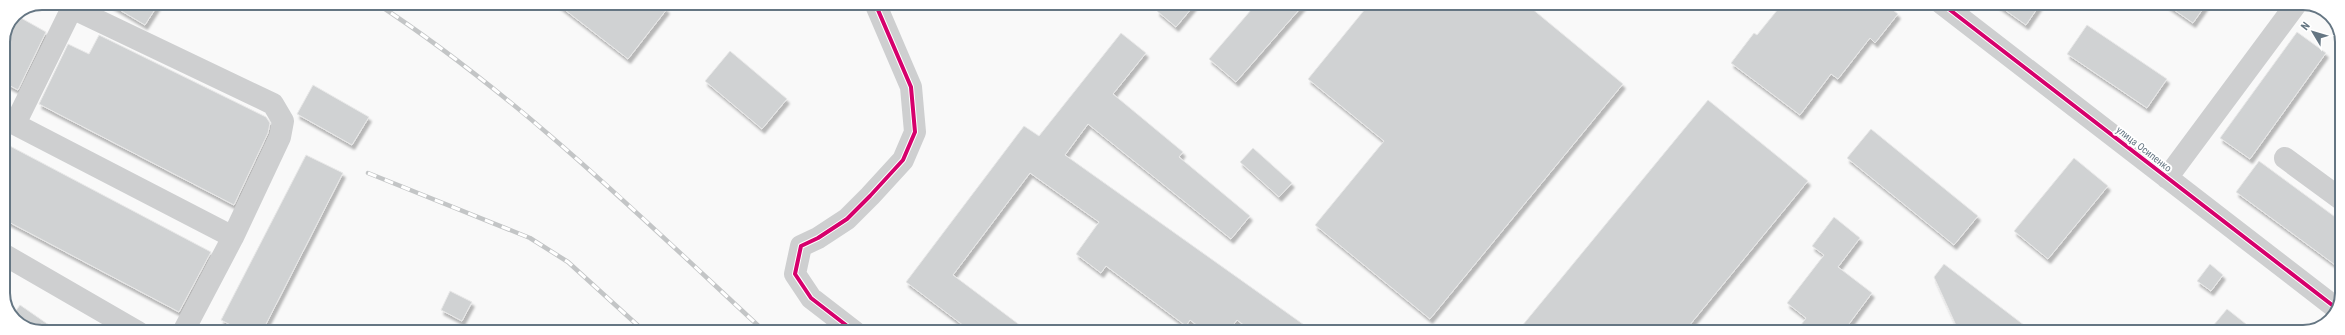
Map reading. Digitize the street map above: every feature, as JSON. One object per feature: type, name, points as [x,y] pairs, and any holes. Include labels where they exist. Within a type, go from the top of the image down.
[{"type":"street","points":[[10,119],[71,10]]},
{"type":"street","points":[[76,10],[273,104],[284,122],[280,137],[233,237],[187,325]]},
{"type":"street","points":[[846,325],[811,298],[794,274],[801,246],[818,238],[847,219],[866,201],[903,160],[915,132],[911,87],[878,10]]},
{"type":"street","name":"улица Осипенко","points":[[1950,10],[2332,305]]},
{"type":"street","points":[[2167,178],[2292,10]]},
{"type":"street","points":[[10,122],[233,237]]},
{"type":"street","points":[[2285,158],[2335,195]]},
{"type":"street","points":[[10,258],[126,325]]},
{"type":"building","points":[[120,10],[155,10],[145,25]]},
{"type":"building","points":[[565,10],[666,10],[628,59]]},
{"type":"building","points":[[1158,10],[1190,10],[1176,27],[1157,11]]},
{"type":"building","points":[[1251,10],[1299,10],[1236,82],[1209,59]]},
{"type":"building","points":[[1364,10],[1533,10],[1623,84],[1430,319],[1315,225],[1384,141],[1308,79]]},
{"type":"building","points":[[1777,10],[1893,10],[1898,14],[1875,43],[1870,38],[1838,79],[1831,74],[1800,115],[1731,63],[1754,33],[1757,35]]},
{"type":"building","points":[[2005,10],[2036,10],[2026,25]]},
{"type":"building","points":[[2174,10],[2202,10],[2193,23]]},
{"type":"building","points":[[21,18],[46,32],[18,90],[10,86],[10,42],[12,29]]},
{"type":"building","points":[[2087,25],[2167,79],[2147,108],[2067,54]]},
{"type":"building","points":[[2297,32],[2326,53],[2250,159],[2220,138]]},
{"type":"building","points":[[1121,33],[1146,53],[1113,94],[1183,152],[1179,157],[1250,216],[1231,239],[1088,124],[1065,155],[1304,325],[1244,325],[1237,320],[1233,325],[1197,325],[1190,320],[1187,325],[1185,325],[1106,266],[1101,273],[1076,254],[1099,222],[1030,173],[953,275],[1020,325],[963,325],[906,282],[1024,126],[1039,136]]},
{"type":"building","points":[[99,35],[266,117],[270,123],[268,133],[234,205],[39,104],[68,44],[89,54]]},
{"type":"building","points":[[730,51],[787,99],[762,129],[705,81]]},
{"type":"building","points":[[313,85],[369,117],[352,145],[297,114]]},
{"type":"building","points":[[1708,100],[1808,181],[1690,325],[1523,325]]},
{"type":"building","points":[[1871,129],[1978,216],[1954,245],[1847,158]]},
{"type":"building","points":[[10,146],[211,252],[179,312],[10,223]]},
{"type":"building","points":[[1253,148],[1292,183],[1279,197],[1240,162]]},
{"type":"building","points":[[306,155],[343,173],[266,325],[231,325],[221,320]]},
{"type":"building","points":[[2074,158],[2108,186],[2048,259],[2014,231]]},
{"type":"building","points":[[2259,161],[2335,217],[2335,265],[2236,192]]},
{"type":"building","points":[[1834,217],[1860,238],[1838,267],[1872,293],[1848,325],[1801,325],[1806,318],[1787,303],[1824,255],[1812,246]]},
{"type":"building","points":[[1944,264],[2024,325],[1956,325],[1934,277]]},
{"type":"building","points":[[2210,264],[2223,275],[2211,291],[2197,281]]},
{"type":"building","points":[[450,291],[472,302],[462,321],[441,310]]},
{"type":"building","points":[[20,305],[49,325],[37,325],[28,322],[15,311]]},
{"type":"building","points":[[2227,309],[2247,325],[2214,325]]},
{"type":"railway","points":[[386,10],[479,77],[529,117],[624,201],[757,325]]},
{"type":"railway","points":[[368,173],[530,238],[568,262],[637,325]]},
{"type":"cycle path","points":[[846,325],[811,298],[795,274],[801,246],[818,238],[847,219],[903,160],[915,132],[911,87],[878,10]]},
{"type":"cycle path","points":[[1950,10],[2332,305]]}]
